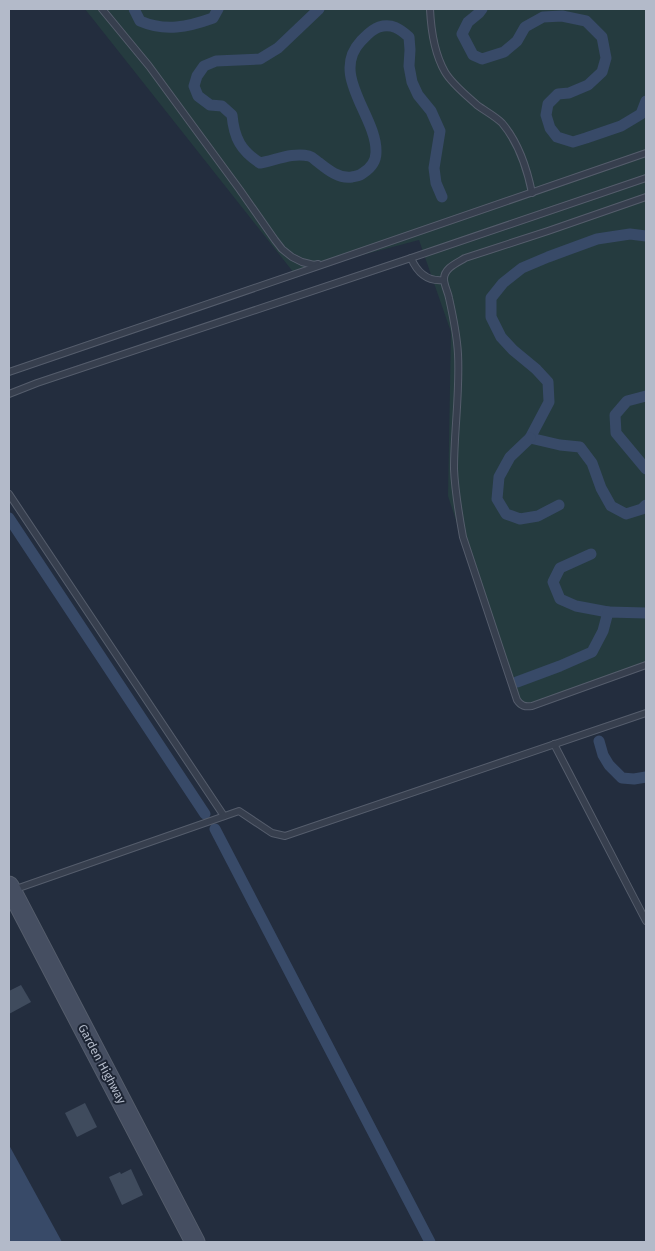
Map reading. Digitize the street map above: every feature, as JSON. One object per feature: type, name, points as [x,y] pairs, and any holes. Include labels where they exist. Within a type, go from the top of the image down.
[{"type":"main road","name":"Garden Highway","points":[[10,888],[195,1242]]},
{"type":"lane","points":[[102,9],[149,66],[282,249],[292,257],[314,265],[339,260]]},
{"type":"lane","points":[[430,9],[436,53],[445,73],[462,91],[501,122],[514,140],[528,172],[532,193]]},
{"type":"lane","points":[[9,372],[646,153]]},
{"type":"lane","points":[[9,394],[646,178]]},
{"type":"lane","points":[[646,197],[465,258],[446,272],[444,280],[456,334],[458,354],[454,470],[463,537],[517,700],[520,705],[532,706],[646,666]]},
{"type":"lane","points":[[411,258],[415,268],[422,275],[436,281],[444,280]]},
{"type":"lane","points":[[9,494],[224,816]]},
{"type":"lane","points":[[10,888],[239,811],[272,833],[285,836],[646,712]]},
{"type":"lane","points":[[554,744],[646,921]]},
{"type":"green space","points":[[85,9],[646,9],[646,666],[518,708],[448,496],[451,332],[419,240],[294,273]]},
{"type":"water","points":[[9,1145],[62,1242],[9,1242]]},
{"type":"building","points":[[21,985],[31,1002],[9,1014],[9,991]]},
{"type":"building","points":[[85,1103],[97,1127],[77,1137],[65,1113]]},
{"type":"building","points":[[131,1169],[143,1195],[122,1205],[109,1177]]},
{"type":"waterway","points":[[134,9],[140,21],[167,27],[186,26],[213,18],[218,9]]},
{"type":"waterway","points":[[319,9],[278,48],[260,59],[216,61],[204,66],[197,76],[194,86],[198,96],[210,105],[222,106],[232,115],[235,131],[243,149],[260,163],[303,155],[312,157],[330,171],[343,177],[359,175],[373,164],[376,152],[370,124],[352,82],[350,68],[352,54],[361,41],[374,29],[384,26],[396,27],[409,37],[409,66],[412,82],[418,95],[431,111],[440,131],[434,168],[436,183],[442,197]]},
{"type":"waterway","points":[[482,9],[468,22],[462,34],[473,55],[482,59],[504,52],[517,41],[525,27],[543,17],[562,16],[586,21],[602,37],[606,58],[602,72],[588,85],[569,93],[558,94],[548,104],[546,115],[550,128],[557,137],[573,142],[621,126],[641,114],[646,101]]},
{"type":"waterway","points":[[646,236],[630,234],[597,239],[548,257],[522,268],[503,283],[491,298],[491,317],[501,337],[548,382],[549,402],[530,438],[560,445],[580,447],[592,463],[601,488],[611,506],[626,514],[642,509],[646,505]]},
{"type":"waterway","points":[[646,396],[627,401],[615,415],[616,433],[646,469]]},
{"type":"waterway","points":[[530,438],[510,457],[499,477],[497,499],[506,514],[520,519],[538,516],[559,505]]},
{"type":"waterway","points":[[9,518],[205,814]]},
{"type":"waterway","points":[[591,554],[560,568],[553,582],[560,599],[576,606],[608,612]]},
{"type":"waterway","points":[[517,682],[592,652],[603,631],[608,612],[646,613]]},
{"type":"waterway","points":[[599,741],[603,755],[609,765],[622,778],[646,777]]},
{"type":"waterway","points":[[215,829],[430,1242]]}]
